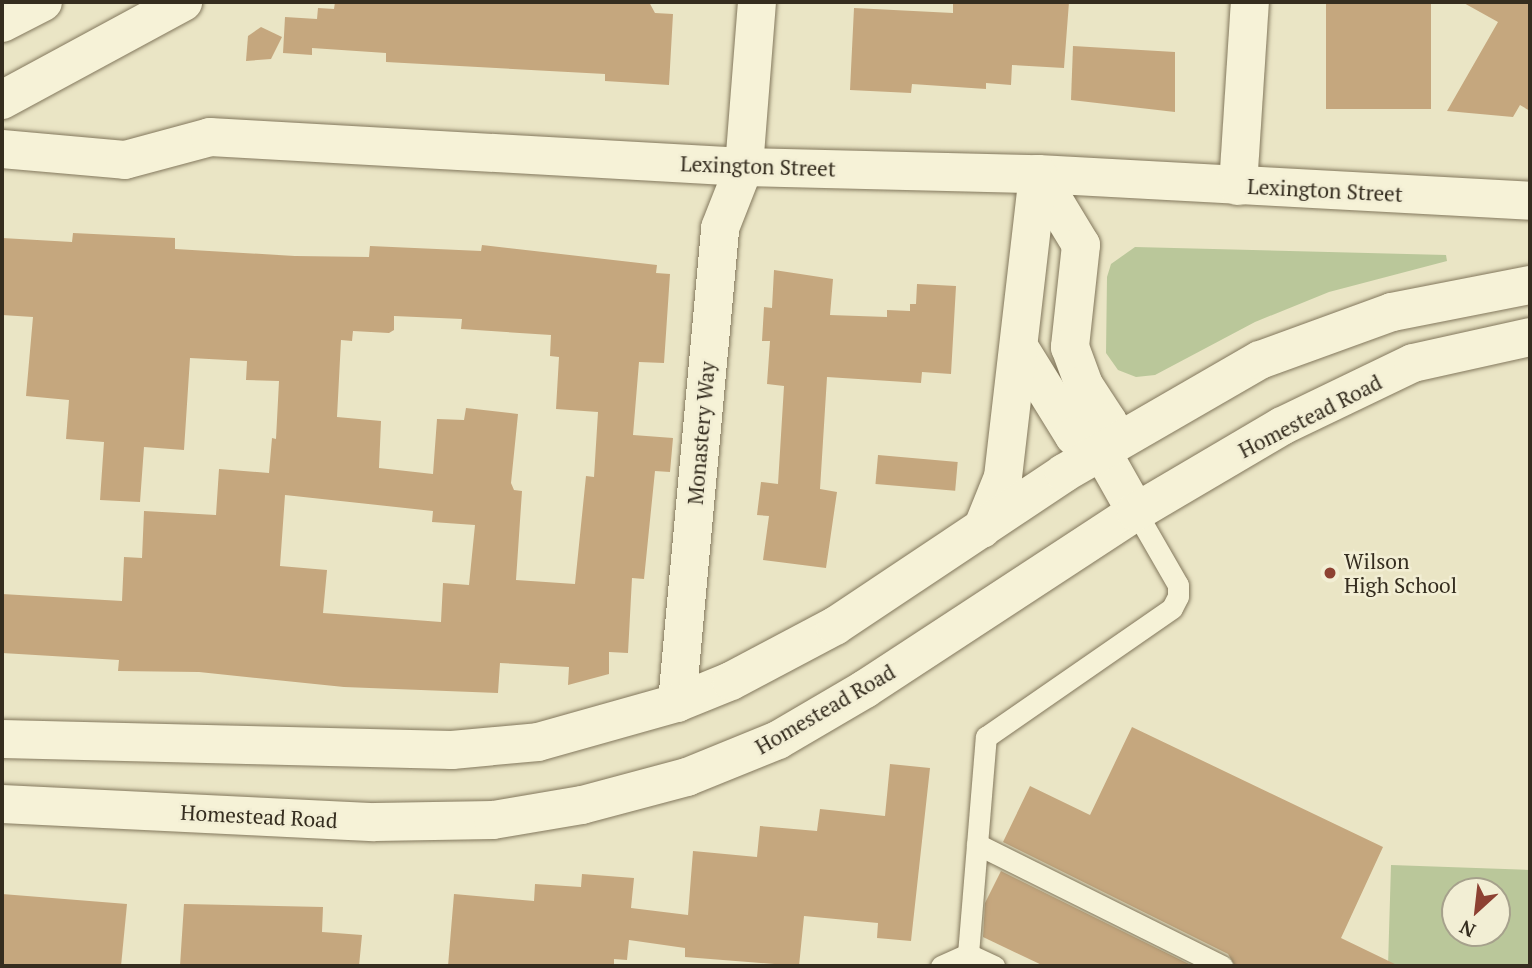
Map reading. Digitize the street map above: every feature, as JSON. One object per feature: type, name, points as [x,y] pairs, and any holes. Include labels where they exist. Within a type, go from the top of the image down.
[{"type":"main road","points":[[2,23],[43,2]]},
{"type":"main road","points":[[2,100],[183,2]]},
{"type":"main road","name":"Monastery Way","points":[[677,703],[720,228],[744,167],[757,2]]},
{"type":"main road","points":[[1238,186],[1250,2]]},
{"type":"main road","name":"Lexington Street","points":[[2,149],[125,160],[210,137],[744,167],[1038,174],[1524,201]]},
{"type":"main road","points":[[982,529],[1003,477],[1038,174]]},
{"type":"main road","points":[[1038,174],[1081,245],[1070,347],[1079,376],[1108,422],[1101,450]]},
{"type":"main road","points":[[2,739],[452,750],[538,742],[677,703],[731,681],[835,626],[1101,450],[1259,360],[1392,312],[1506,286],[1530,285]]},
{"type":"main road","name":"Homestead Road","points":[[2,804],[375,822],[494,820],[582,805],[687,777],[778,740],[865,689],[1136,512],[1282,426],[1413,363],[1530,337]]},
{"type":"main road","points":[[1019,347],[1074,436],[1101,450],[1136,512]]},
{"type":"lane","points":[[968,954],[986,737],[1172,608],[1178,596],[1178,585],[1136,512]]},
{"type":"lane","points":[[977,844],[1222,966]]},
{"type":"lane","points":[[941,966],[968,954],[994,966]]},
{"type":"green space","points":[[1135,247],[1446,255],[1447,261],[1329,292],[1255,322],[1155,375],[1136,377],[1118,370],[1106,353],[1107,277],[1111,264]]},
{"type":"green space","points":[[1391,865],[1530,870],[1530,966],[1388,966]]},
{"type":"building","points":[[335,2],[649,2],[655,13],[673,14],[669,85],[605,81],[605,74],[386,62],[386,53],[312,48],[312,55],[283,53],[285,17],[317,19],[318,8],[334,9]]},
{"type":"building","points":[[953,2],[1069,2],[1064,68],[1012,65],[1011,85],[986,83],[986,89],[912,84],[911,93],[850,90],[854,8],[953,13]]},
{"type":"building","points":[[1326,2],[1431,2],[1431,109],[1326,109]]},
{"type":"building","points":[[1462,2],[1530,2],[1530,111],[1520,105],[1513,117],[1447,111],[1498,22]]},
{"type":"building","points":[[261,27],[282,37],[271,59],[246,61],[248,36]]},
{"type":"building","points":[[1073,46],[1175,52],[1175,112],[1071,100]]},
{"type":"building","points":[[73,233],[175,238],[175,249],[369,257],[370,246],[481,251],[482,245],[657,265],[656,273],[670,274],[664,363],[639,362],[633,435],[673,438],[670,472],[655,471],[644,579],[632,578],[628,653],[609,652],[609,674],[568,685],[569,667],[500,663],[498,693],[344,687],[199,672],[118,671],[119,660],[2,653],[2,594],[122,601],[124,557],[142,558],[144,511],[216,515],[219,469],[269,473],[272,438],[276,439],[279,381],[246,380],[247,361],[190,358],[184,450],[144,447],[140,502],[100,500],[104,442],[66,439],[69,400],[26,396],[33,317],[2,315],[2,238],[72,242]],"holes":[[[394,316],[462,319],[461,329],[551,335],[550,356],[559,357],[556,409],[598,412],[594,477],[586,476],[575,584],[516,580],[522,491],[514,490],[511,483],[518,414],[466,408],[464,420],[437,419],[433,474],[379,468],[381,421],[337,417],[341,340],[352,341],[353,331],[389,333],[394,330]],[[285,495],[433,511],[432,522],[475,525],[469,585],[443,583],[441,622],[323,613],[327,570],[280,566]]]},
{"type":"building","points":[[774,270],[833,279],[830,315],[887,317],[887,310],[910,311],[910,304],[916,304],[917,284],[956,286],[951,374],[922,372],[921,383],[827,377],[820,489],[837,492],[826,568],[763,560],[769,516],[757,515],[761,482],[778,484],[784,386],[767,384],[770,341],[762,341],[764,307],[772,308]]},
{"type":"building","points":[[878,455],[958,462],[955,491],[875,484]]},
{"type":"building","points":[[1132,727],[1383,847],[1341,938],[1399,966],[1235,966],[1228,954],[1003,842],[1030,786],[1090,815]]},
{"type":"building","points":[[890,764],[930,768],[911,941],[877,938],[878,923],[804,916],[799,966],[685,957],[685,948],[629,940],[627,960],[614,959],[614,966],[448,966],[454,894],[534,901],[535,884],[581,887],[582,874],[634,878],[631,908],[688,915],[693,851],[757,857],[760,826],[817,831],[820,809],[885,816]]},
{"type":"building","points":[[1001,871],[1193,966],[1044,966],[983,937],[985,903]]},
{"type":"building","points":[[2,894],[127,904],[121,966],[2,966]]},
{"type":"building","points":[[184,904],[323,907],[322,932],[362,935],[359,966],[180,966]]},
{"type":"place","name":"Wilson High School","points":[[1330,573]]}]
